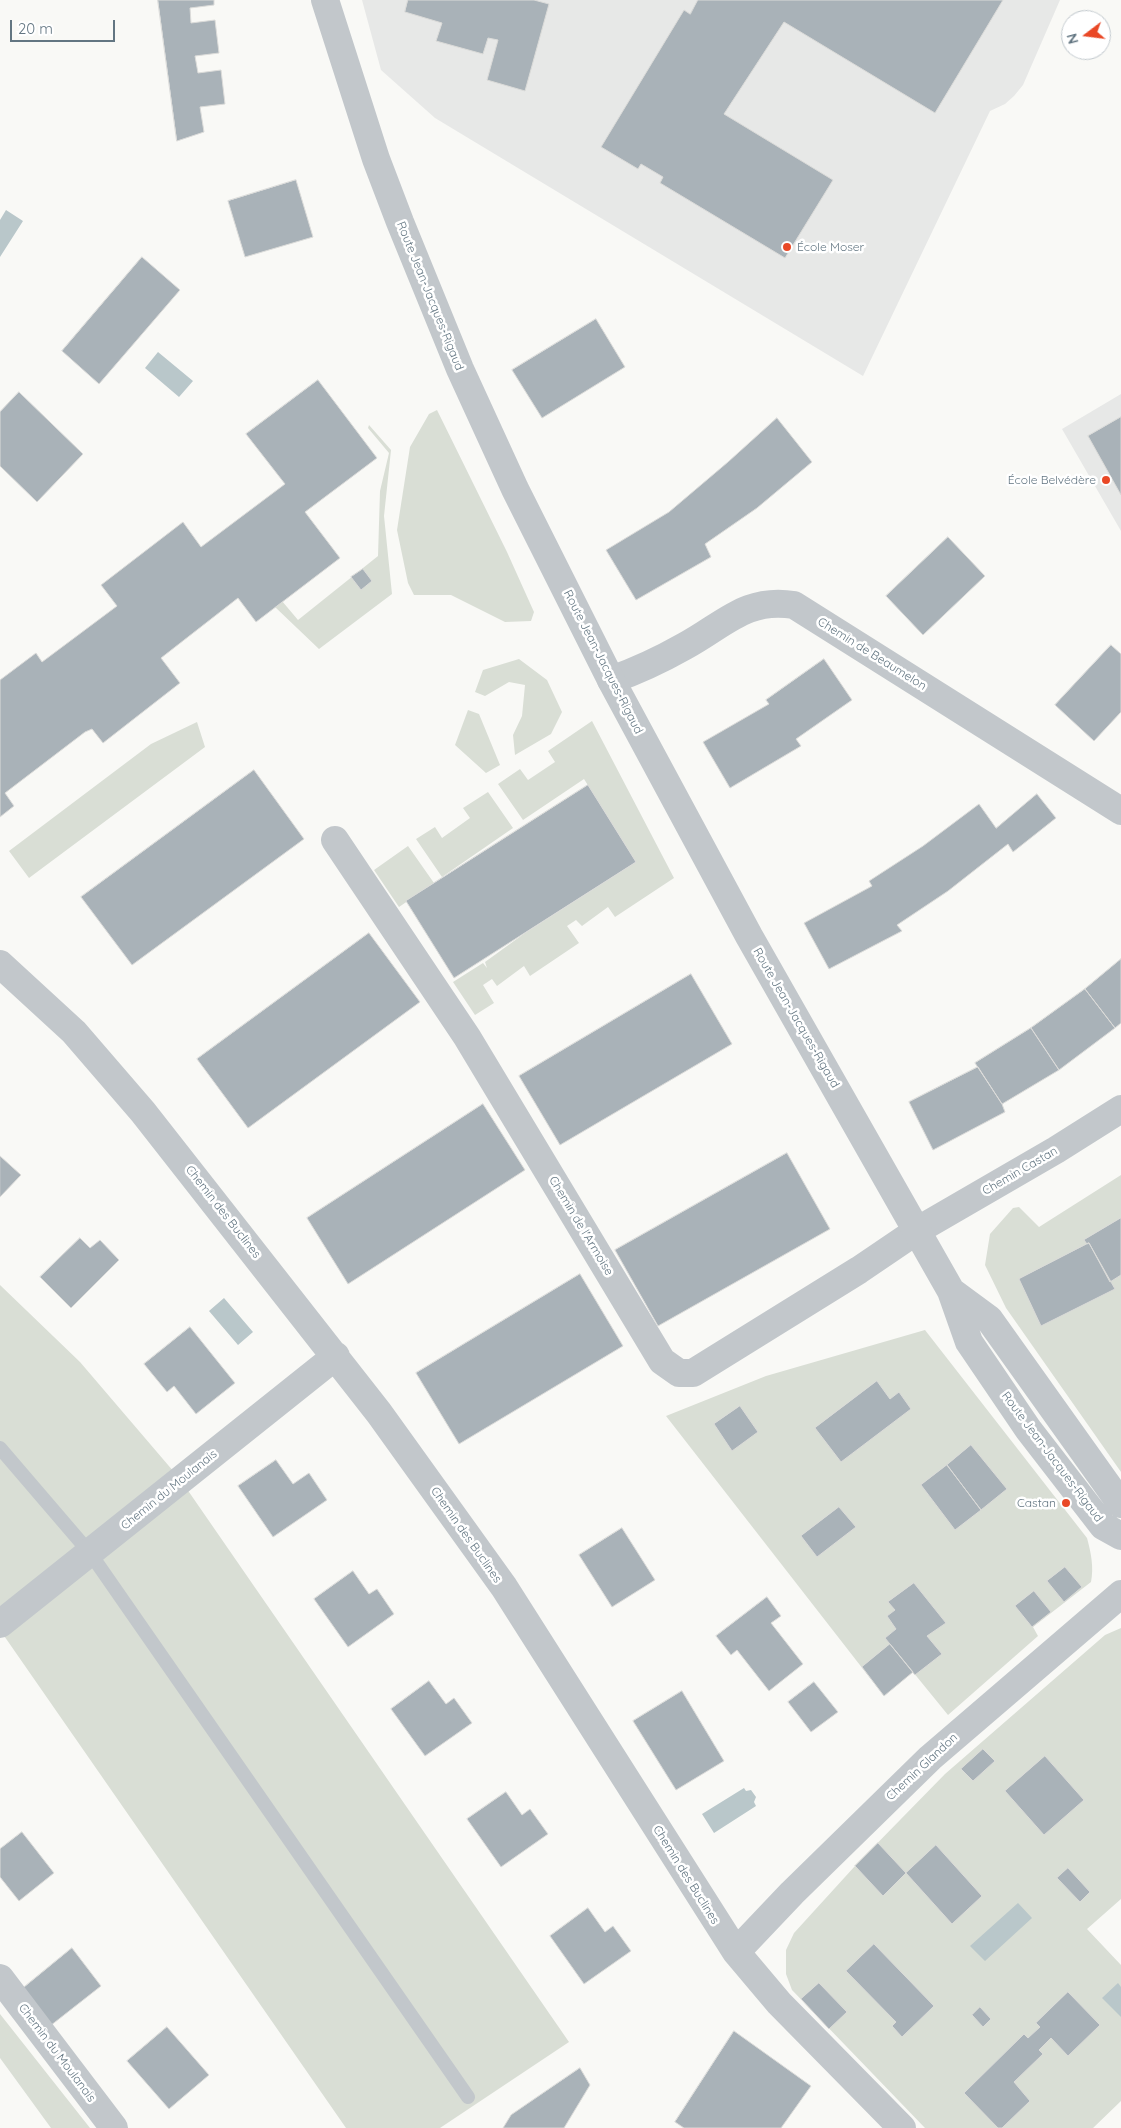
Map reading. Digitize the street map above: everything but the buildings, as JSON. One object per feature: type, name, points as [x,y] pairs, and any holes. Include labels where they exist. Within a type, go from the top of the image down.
[{"type":"street","name":"Route Jean-Jacques-Rigaud","points":[[325,0],[376,158],[433,305],[515,489],[611,680],[749,936],[951,1291],[969,1342],[1028,1429],[1103,1526],[1121,1536]]},
{"type":"street","name":"Chemin de Beaumelon","points":[[611,680],[686,646],[746,609],[776,602],[794,605],[1121,811]]},
{"type":"street","name":"Chemin de l'Armoise","points":[[335,840],[467,1037],[662,1361],[679,1373],[693,1373],[859,1270],[918,1230]]},
{"type":"street","name":"Chemin des Buclines","points":[[0,964],[74,1032],[143,1112],[336,1356],[504,1587],[736,1952],[779,2003],[902,2128]]},
{"type":"street","name":"Chemin Castan","points":[[918,1230],[1056,1150],[1121,1109]]},
{"type":"street","name":"Route Jean-Jacques-Rigaud","points":[[951,1291],[988,1319],[1121,1504]]},
{"type":"street","name":"Chemin du Moulanais","points":[[0,1624],[336,1356]]},
{"type":"street","name":"Chemin Glandon","points":[[736,1952],[792,1893],[930,1758],[1121,1594]]},
{"type":"street","name":"Chemin du Moulanais","points":[[0,1978],[114,2128]]},
{"type":"lane","points":[[0,1448],[90,1553],[468,2097]]},
{"type":"shaded area","name":"École Moser","points":[[362,0],[1060,0],[1023,85],[1005,104],[990,111],[863,376],[435,118],[381,70]]},
{"type":"shaded area","points":[[6,210],[23,221],[0,257],[0,220]]},
{"type":"shaded area","points":[[158,352],[193,381],[179,397],[145,368]]},
{"type":"shaded area","name":"École Belvédère","points":[[1121,394],[1121,531],[1062,429]]},
{"type":"shaded area","points":[[437,410],[507,552],[534,612],[531,621],[505,622],[451,595],[414,595],[408,583],[397,530],[410,447],[429,414]]},
{"type":"shaded area","points":[[369,425],[391,450],[384,516],[392,594],[319,649],[275,607],[282,601],[298,620],[378,556],[380,491],[389,453],[368,428]]},
{"type":"shaded area","points":[[519,659],[547,680],[562,712],[551,734],[515,755],[513,735],[522,716],[525,685],[509,682],[485,696],[475,692],[483,670]]},
{"type":"shaded area","points":[[468,710],[479,714],[500,765],[486,773],[455,745]]},
{"type":"shaded area","points":[[592,721],[674,878],[615,917],[608,907],[582,926],[576,920],[567,926],[579,943],[530,976],[524,966],[497,986],[492,979],[483,985],[494,1003],[475,1015],[453,982],[483,963],[487,968],[485,962],[525,933],[636,862],[584,779],[523,820],[498,784],[520,769],[528,780],[555,762],[548,751]]},
{"type":"shaded area","points":[[197,722],[205,747],[29,878],[9,851],[151,744]]},
{"type":"shaded area","points":[[488,792],[513,828],[442,877],[416,839],[435,827],[442,838],[470,818],[463,808]]},
{"type":"shaded area","points":[[408,846],[434,883],[399,907],[374,870]]},
{"type":"shaded area","points":[[1121,1175],[1121,1472],[1006,1308],[985,1265],[990,1234],[1013,1208],[1019,1207],[1039,1227]]},
{"type":"shaded area","points":[[0,1285],[80,1362],[180,1479],[569,2042],[440,2128],[346,2128],[0,1630]]},
{"type":"shaded area","points":[[224,1298],[253,1332],[238,1345],[209,1311]]},
{"type":"shaded area","points":[[925,1330],[1087,1538],[1092,1565],[1091,1582],[1033,1627],[1038,1636],[948,1715],[913,1672],[884,1696],[666,1416],[766,1376]]},
{"type":"shaded area","points":[[1121,1628],[1121,1899],[1087,1929],[1121,1965],[1121,2101],[1093,2128],[925,2128],[792,1990],[786,1974],[786,1950],[794,1933],[855,1866],[945,1774],[1105,1635]]},
{"type":"shaded area","points":[[744,1788],[746,1791],[751,1790],[756,1797],[754,1802],[756,1806],[714,1833],[702,1814]]},
{"type":"shaded area","points":[[1018,1903],[1032,1918],[985,1961],[970,1946]]},
{"type":"shaded area","points":[[1118,1983],[1121,1987],[1121,2017],[1102,1998]]},
{"type":"shaded area","points":[[0,2014],[90,2128],[51,2128],[0,2058]]},
{"type":"place","name":"École Moser","points":[[787,247]]},
{"type":"place","name":"École Belvédère","points":[[1106,480]]},
{"type":"place","name":"Castan","points":[[1066,1503]]}]
